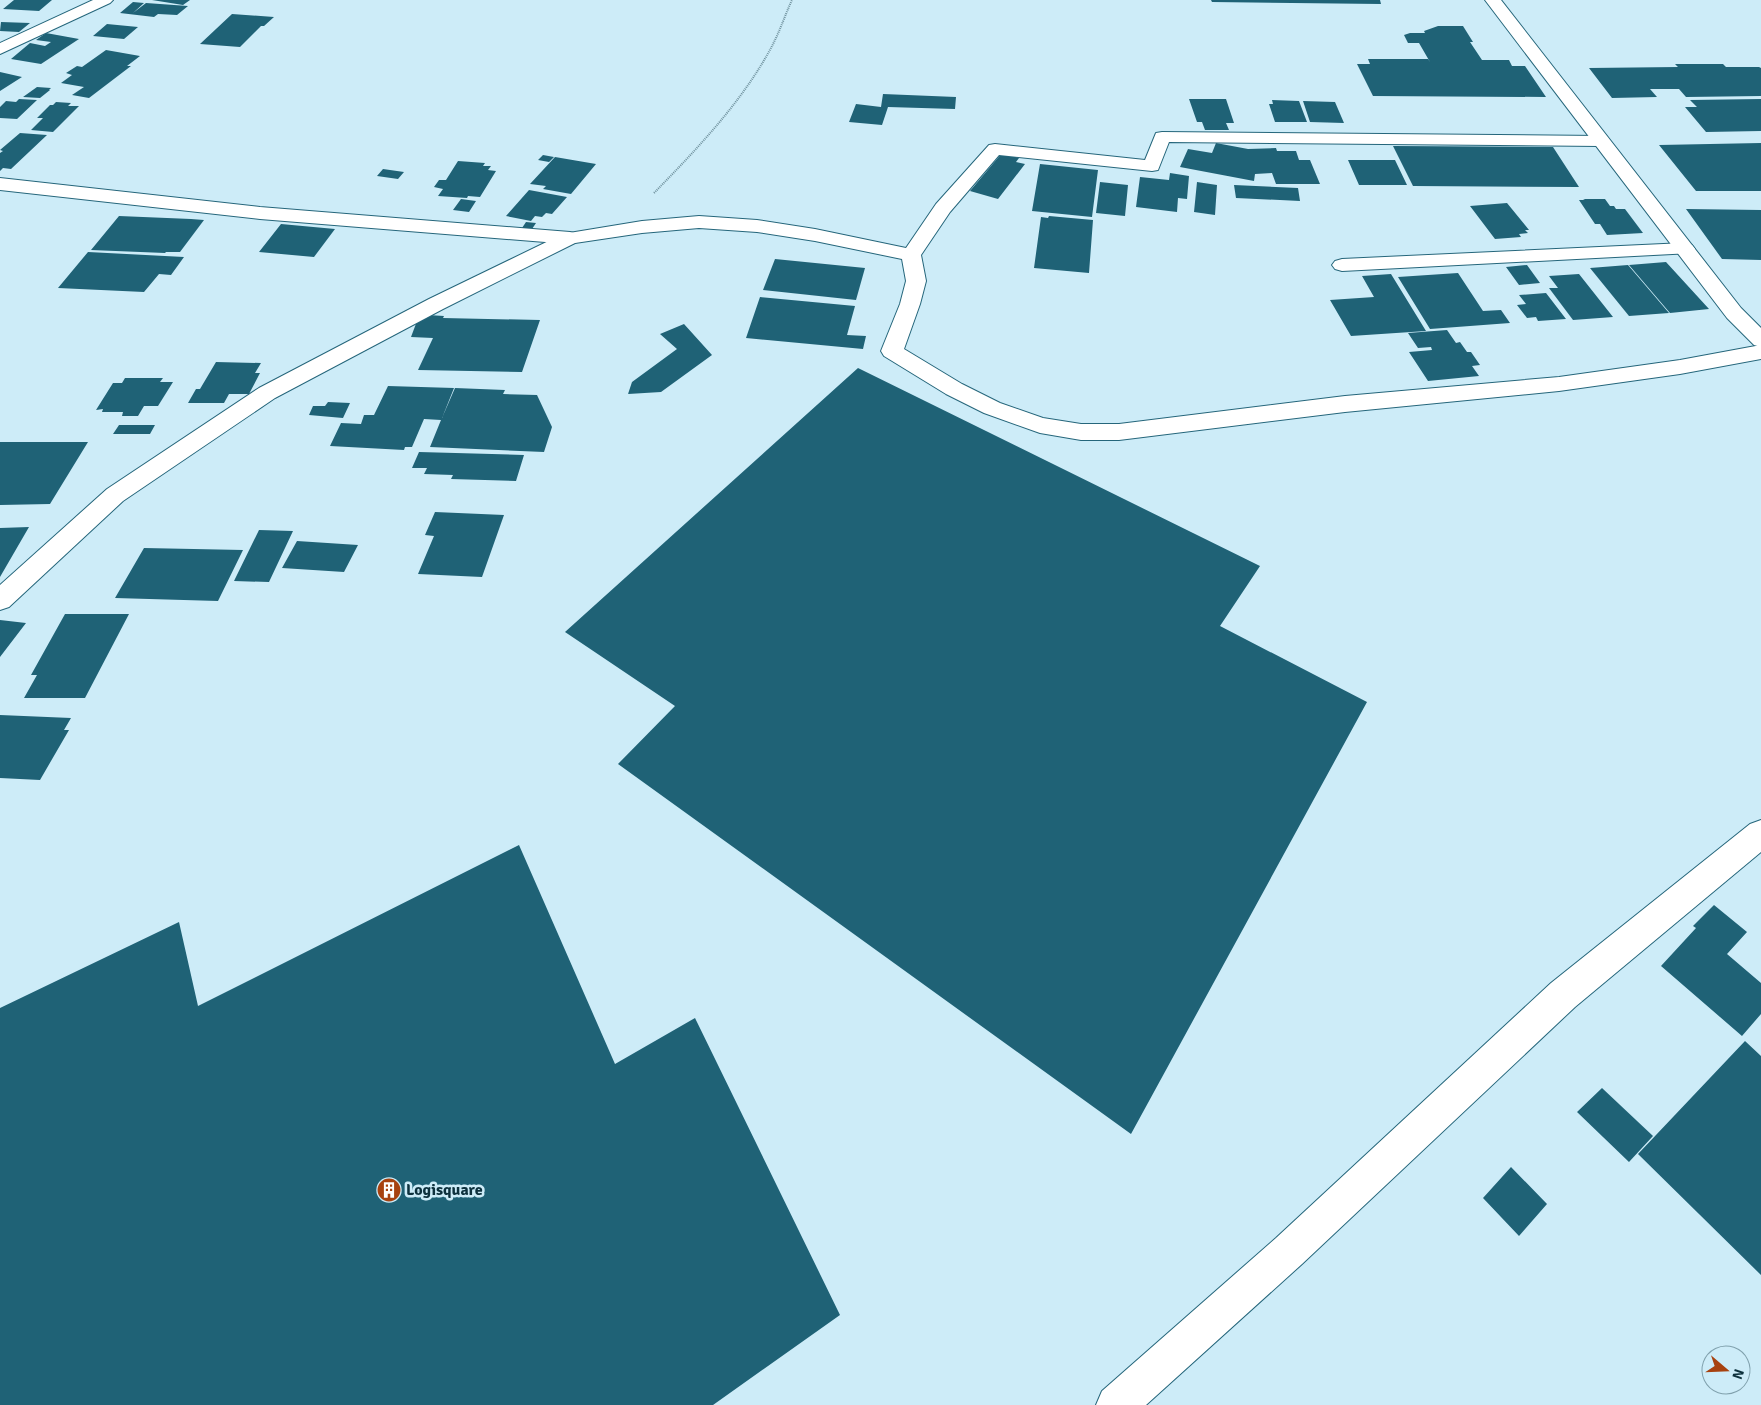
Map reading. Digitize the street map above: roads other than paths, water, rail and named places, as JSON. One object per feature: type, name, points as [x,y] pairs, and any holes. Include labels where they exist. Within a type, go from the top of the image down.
[{"type":"street","points":[[0,49],[105,0]]},
{"type":"street","points":[[1493,0],[1600,141],[1734,312],[1761,340]]},
{"type":"street","points":[[1600,141],[1162,137],[1152,166],[995,149],[943,208],[911,255],[916,281],[910,304],[892,351],[954,389],[992,408],[1040,425],[1081,432],[1119,432],[1345,404],[1559,384],[1680,367],[1761,352]]},
{"type":"street","points":[[0,184],[260,213],[570,238],[642,227],[699,222],[756,226],[815,235],[911,255]]},
{"type":"street","points":[[0,600],[115,495],[267,393],[445,299],[570,238]]},
{"type":"street","points":[[1342,265],[1685,249]]},
{"type":"street","points":[[1116,1405],[1289,1251],[1563,995],[1761,834]]},
{"type":"place","name":"Logisquare","points":[[389,1190]]}]
